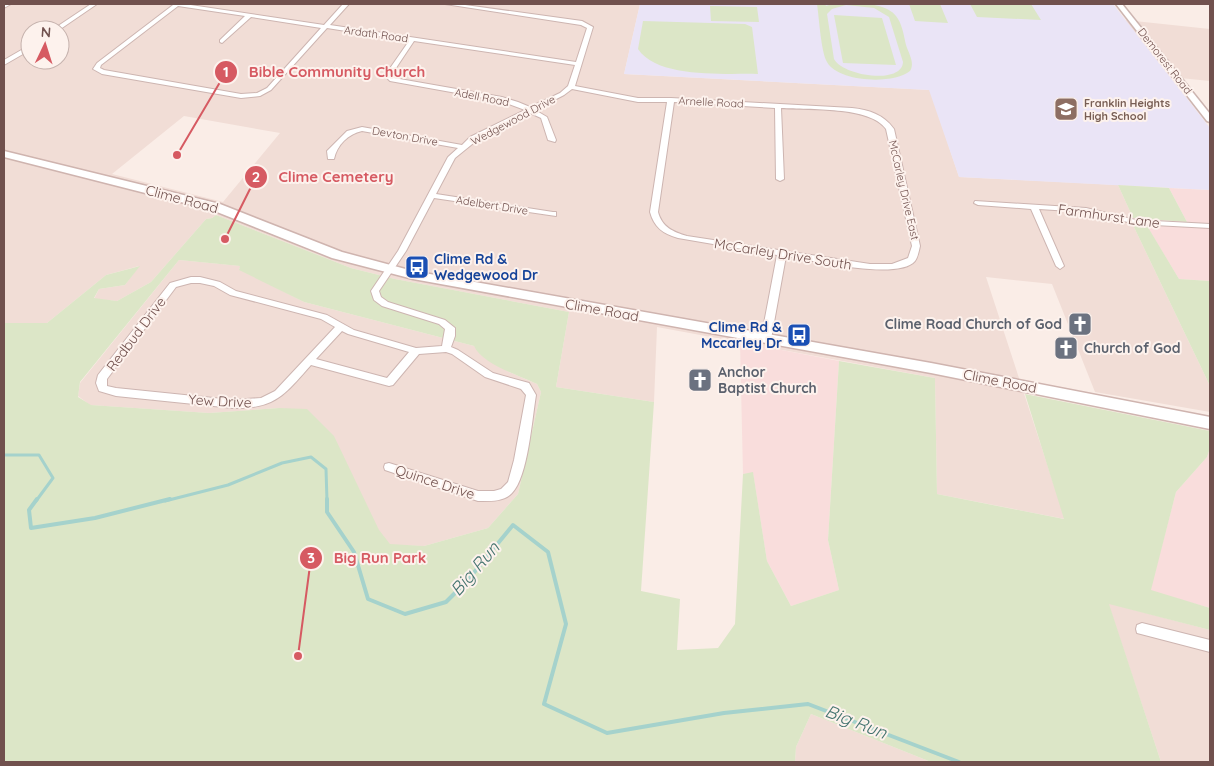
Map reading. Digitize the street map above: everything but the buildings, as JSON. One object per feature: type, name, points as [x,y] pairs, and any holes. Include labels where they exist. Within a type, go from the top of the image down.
[{"type":"main road","name":"Clime Road","points":[[4,154],[216,207],[315,247],[389,270],[1034,387],[1210,423]]},
{"type":"street","points":[[4,6],[8,4]]},
{"type":"street","points":[[70,20],[94,4]]},
{"type":"street","name":"Ardath Road","points":[[174,4],[578,64]]},
{"type":"street","points":[[178,4],[96,69],[102,72],[241,96],[258,95],[269,88],[346,4]]},
{"type":"street","name":"Wedgewood Drive","points":[[446,349],[450,328],[442,322],[385,304],[377,298],[375,290],[402,252],[452,157],[463,147],[486,132],[562,94],[571,87],[590,27],[586,24],[448,4]]},
{"type":"street","name":"Demorest Road","points":[[1119,4],[1210,119]]},
{"type":"street","points":[[222,41],[250,15]]},
{"type":"street","name":"Adell Road","points":[[414,40],[389,74],[392,80],[502,99],[530,110]]},
{"type":"street","points":[[4,63],[20,53]]},
{"type":"street","name":"Arnelle Road","points":[[571,87],[620,98],[852,110]]},
{"type":"street","name":"McCarley Drive South","points":[[671,100],[654,212],[661,228],[672,235],[687,238],[876,268],[891,268],[907,262]]},
{"type":"street","points":[[778,106],[780,179]]},
{"type":"street","points":[[530,110],[546,120],[552,140]]},
{"type":"street","name":"McCarley Drive East","points":[[852,110],[878,117],[890,129],[916,246],[914,255],[907,262]]},
{"type":"street","name":"Devton Drive","points":[[331,157],[331,151],[346,135],[362,129],[463,147]]},
{"type":"street","name":"Adelbert Drive","points":[[431,195],[553,214]]},
{"type":"street","name":"Farmhurst Lane","points":[[978,203],[1086,210],[1136,222],[1210,226]]},
{"type":"street","points":[[1034,207],[1060,266]]},
{"type":"street","points":[[766,339],[782,253]]},
{"type":"street","name":"Redbud Drive","points":[[101,383],[102,378],[173,286],[191,280],[218,284],[233,293],[324,317],[341,326]]},
{"type":"street","points":[[341,326],[351,332],[416,351],[446,349]]},
{"type":"street","name":"Yew Drive","points":[[101,383],[103,388],[108,391],[250,405],[268,401],[279,394],[341,326]]},
{"type":"street","name":"Quince Drive","points":[[389,467],[478,496],[493,496],[510,489],[516,478],[531,396],[529,390],[525,386],[489,376],[455,352],[446,349]]},
{"type":"street","points":[[309,360],[390,382],[416,351]]},
{"type":"street","points":[[1142,629],[1210,646]]},
{"type":"shaded area","points":[[4,4],[640,4],[624,74],[930,90],[959,177],[1118,185],[1133,218],[1132,223],[1210,386],[1210,412],[1095,392],[1052,284],[986,277],[1065,519],[937,494],[935,378],[657,327],[654,402],[556,387],[569,312],[395,279],[351,268],[216,215],[206,219],[151,282],[117,301],[94,299],[99,289],[125,285],[139,266],[106,275],[47,323],[4,323]],"holes":[[[184,116],[280,133],[223,202],[112,174]]]},
{"type":"shaded area","name":"Franklin Heights High School","points":[[640,4],[1113,4],[1210,128],[1210,190],[959,177],[929,90],[624,74]]},
{"type":"shaded area","points":[[1125,20],[1210,29],[1210,81],[1170,77]]},
{"type":"shaded area","points":[[1169,188],[1210,190],[1210,281],[1179,279],[1143,220],[1187,222]]},
{"type":"shaded area","points":[[179,260],[241,266],[239,269],[304,302],[474,346],[507,371],[537,384],[541,392],[518,494],[488,528],[424,546],[390,545],[279,408],[209,413],[90,405],[78,396],[80,383]]},
{"type":"shaded area","points":[[740,342],[839,361],[828,540],[839,590],[791,606],[767,561],[753,473],[743,474]]},
{"type":"shaded area","points":[[1210,448],[1210,608],[1150,591],[1176,492],[1207,457]]},
{"type":"shaded area","points":[[1108,603],[1210,630],[1210,762],[1161,762]]},
{"type":"shaded area","points":[[811,714],[931,762],[795,762],[796,747]]},
{"type":"green space","points":[[842,3],[863,3],[883,7],[890,11],[896,16],[901,26],[912,62],[910,71],[902,75],[879,80],[854,77],[833,69],[827,62],[823,51],[817,4],[825,4],[826,6]],"holes":[[[846,5],[874,8],[889,17],[903,62],[900,69],[893,74],[871,76],[848,70],[834,59],[827,14],[832,9]]]},
{"type":"green space","points":[[909,4],[940,4],[948,23],[915,21]]},
{"type":"green space","points":[[970,4],[1031,4],[1041,20],[977,17]]},
{"type":"green space","points":[[710,6],[757,7],[759,22],[711,21]]},
{"type":"green space","points":[[834,15],[882,18],[896,65],[843,63]]},
{"type":"green space","points":[[643,21],[745,24],[752,27],[758,74],[711,74],[676,70],[661,65],[648,59],[638,49]]},
{"type":"green space","points":[[1118,185],[1169,188],[1187,222],[1133,218]]},
{"type":"green space","points":[[216,215],[351,268],[395,279],[569,312],[556,387],[654,402],[641,591],[680,599],[677,650],[718,648],[735,624],[743,474],[753,472],[767,561],[791,606],[839,590],[828,540],[839,361],[935,378],[937,494],[1064,519],[1025,394],[1210,431],[1210,448],[1207,457],[1176,492],[1151,590],[1210,608],[1210,630],[1109,604],[1161,762],[931,762],[811,714],[796,747],[795,762],[4,762],[4,323],[47,323],[106,275],[140,266],[125,285],[99,289],[94,298],[117,301],[151,282],[206,219]],"holes":[[[179,260],[240,266],[239,270],[304,302],[474,346],[478,352],[493,364],[537,384],[541,392],[518,494],[488,528],[424,546],[390,544],[379,530],[334,436],[307,409],[279,408],[209,413],[91,405],[78,397],[80,382]]]},
{"type":"green space","points":[[1132,223],[1146,224],[1179,279],[1210,281],[1210,386]]},
{"type":"waterway","name":"Big Run","points":[[4,455],[39,455],[53,478],[36,501]]},
{"type":"waterway","name":"Big Run","points":[[165,501],[228,485],[282,463],[311,457],[326,469],[327,501]]},
{"type":"waterway","name":"Big Run","points":[[37,499],[29,510],[31,528],[95,518],[170,499]]},
{"type":"waterway","name":"Big Run","points":[[327,501],[327,512],[354,552],[368,599],[405,614],[446,602],[467,581],[513,525],[548,552],[566,624],[544,704],[607,733],[724,713],[808,704],[959,762]]},
{"type":"place","name":"Franklin Heights High School","points":[[1066,109]]},
{"type":"place","name":"Bible Community Church","points":[[177,155]]},
{"type":"place","name":"Clime Cemetery","points":[[225,239]]},
{"type":"place","name":"Clime Rd & Wedgewood Dr","points":[[417,267]]},
{"type":"place","name":"Clime Road Church of God","points":[[1080,324]]},
{"type":"place","name":"Clime Rd & Mccarley Dr","points":[[799,335]]},
{"type":"place","name":"Church of God","points":[[1066,348]]},
{"type":"place","name":"Anchor Baptist Church","points":[[700,380]]},
{"type":"place","name":"Big Run Park","points":[[298,656]]}]
